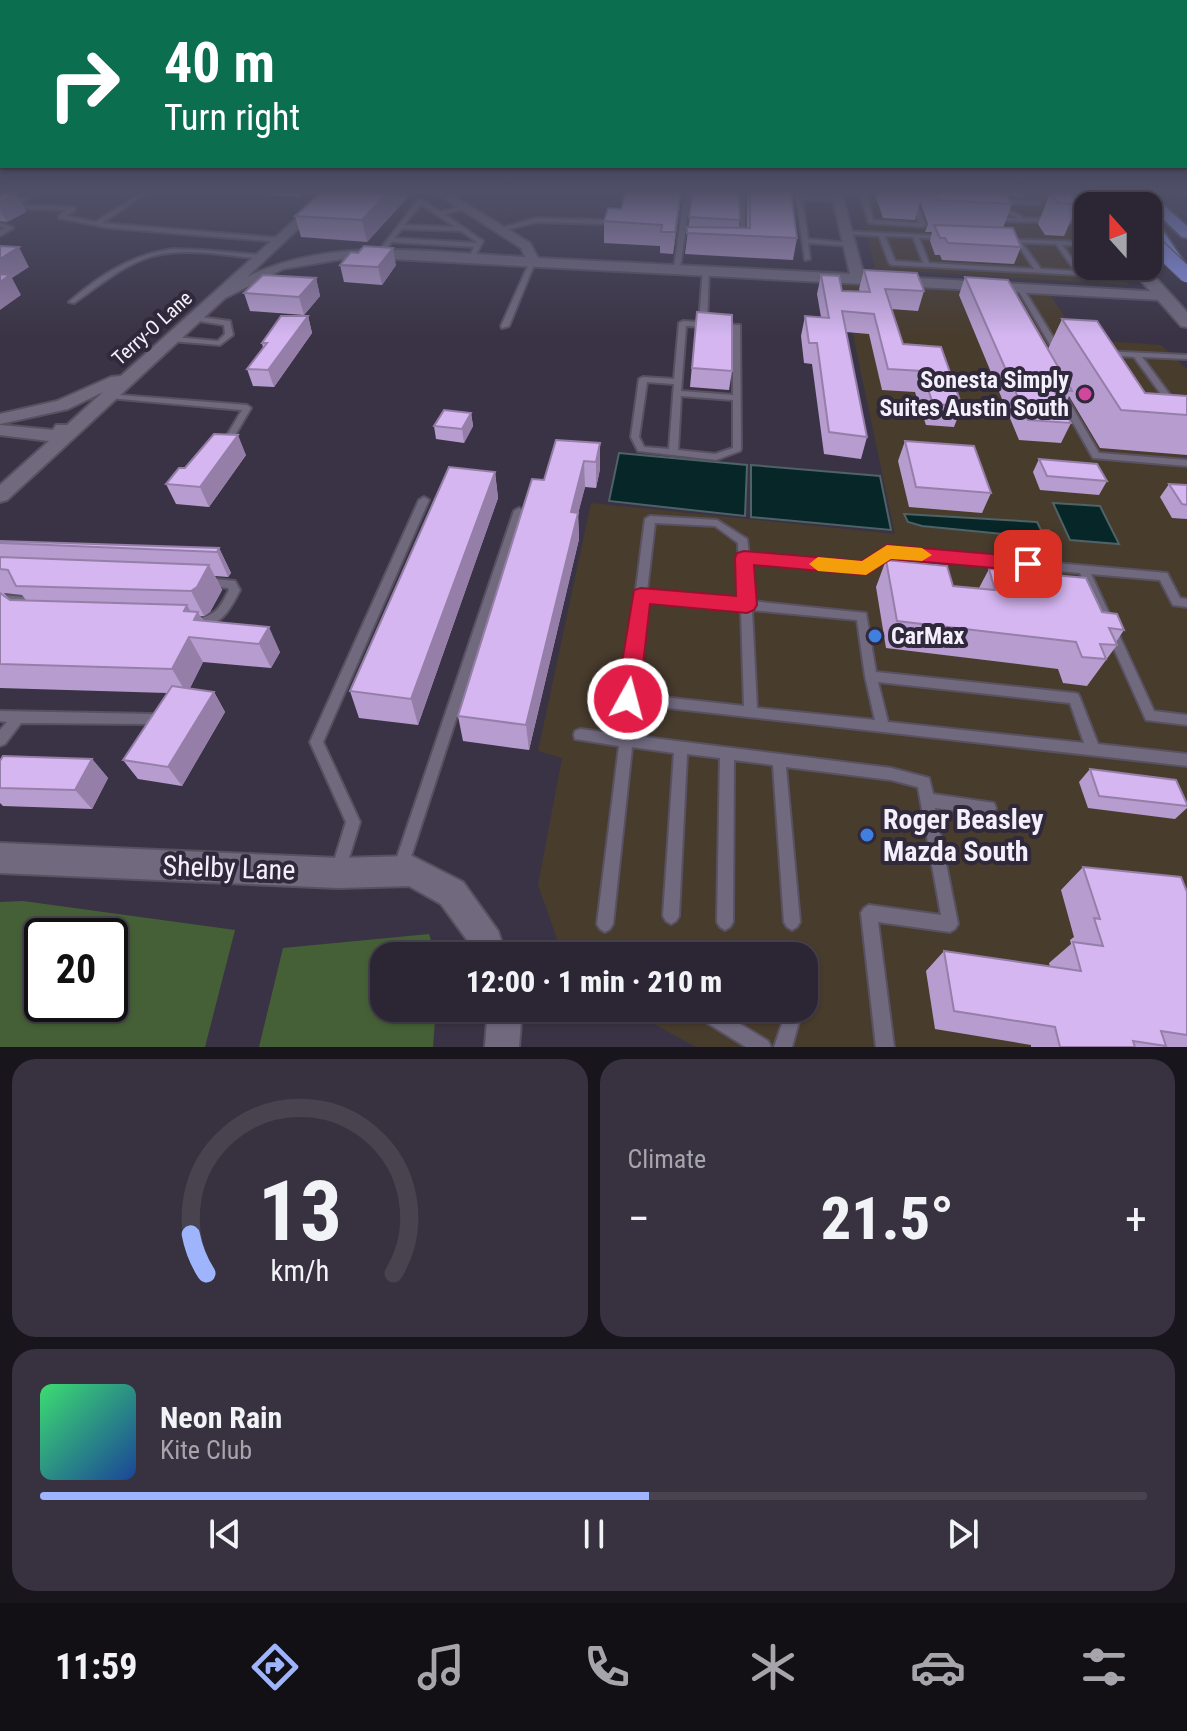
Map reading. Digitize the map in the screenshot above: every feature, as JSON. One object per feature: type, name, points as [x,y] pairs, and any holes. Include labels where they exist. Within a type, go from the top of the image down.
[{"type":"highway","points":[[1162,240],[1187,277]]},
{"type":"highway","points":[[1162,252],[1187,277]]},
{"type":"main road","points":[[1149,280],[1187,322]]},
{"type":"street","name":"Terry-O Lane","points":[[0,496],[281,240]]},
{"type":"street","points":[[517,240],[526,246],[533,260]]},
{"type":"street","points":[[848,240],[858,278]]},
{"type":"street","points":[[223,294],[279,266],[343,253],[475,251],[533,260],[1163,296]]},
{"type":"street","points":[[265,254],[279,266]]},
{"type":"street","points":[[0,419],[62,405],[109,385],[152,359]]},
{"type":"street","points":[[0,430],[45,433],[60,439],[62,405]]},
{"type":"street","name":"Shelby Lane","points":[[0,858],[338,873],[412,871],[452,893],[487,942]]},
{"type":"street","points":[[502,1047],[504,1022]]},
{"type":"lane","points":[[380,253],[390,240],[475,251],[478,240]]},
{"type":"lane","points":[[677,268],[680,240]]},
{"type":"lane","points":[[727,245],[743,246],[743,240]]},
{"type":"lane","points":[[883,240],[892,263],[1080,273],[1058,243]]},
{"type":"lane","points":[[917,240],[942,284]]},
{"type":"lane","points":[[1003,240],[1074,244]]},
{"type":"lane","points":[[807,259],[805,241],[849,245]]},
{"type":"lane","points":[[1018,241],[1039,271]]},
{"type":"lane","points":[[680,243],[696,244]]},
{"type":"lane","points":[[72,302],[130,263],[147,256],[176,252],[265,254]]},
{"type":"lane","points":[[505,326],[533,260]]},
{"type":"lane","points":[[703,325],[706,269]]},
{"type":"lane","points":[[1028,271],[1041,289]]},
{"type":"lane","points":[[1020,288],[1057,350]]},
{"type":"lane","points":[[174,339],[220,343],[229,335],[227,323],[196,318]]},
{"type":"lane","points":[[673,452],[683,323],[737,327],[737,449],[716,457],[641,449],[635,437],[643,379],[678,382]]},
{"type":"lane","points":[[1046,349],[1071,351]]},
{"type":"lane","points":[[1108,365],[1099,352],[1187,357]]},
{"type":"lane","points":[[1136,354],[1176,409]]},
{"type":"lane","points":[[1050,375],[1096,456],[1187,463]]},
{"type":"lane","points":[[678,393],[737,398]]},
{"type":"lane","points":[[109,396],[247,408],[227,442]]},
{"type":"lane","points":[[338,873],[353,822],[316,742],[424,500]]},
{"type":"lane","points":[[399,871],[519,511]]},
{"type":"lane","points":[[751,712],[743,542],[717,523],[650,519],[628,699],[1187,760]]},
{"type":"lane","points":[[744,558],[866,568],[887,552],[1163,576],[1177,602],[1187,603]]},
{"type":"lane","points":[[1084,569],[1150,716],[1187,720]]},
{"type":"lane","points":[[188,581],[231,584],[235,590],[224,612],[216,619],[207,623],[192,623]]},
{"type":"lane","points":[[641,595],[862,616],[883,727]]},
{"type":"lane","points":[[0,599],[20,600],[30,618]]},
{"type":"lane","points":[[871,676],[1074,698],[1093,749]]},
{"type":"lane","points":[[0,716],[151,719]]},
{"type":"lane","points":[[0,740],[18,717]]},
{"type":"lane","points":[[580,735],[891,774],[924,782],[950,924],[869,913],[885,1047]]},
{"type":"lane","points":[[605,924],[626,741]]},
{"type":"lane","points":[[671,916],[681,747]]},
{"type":"lane","points":[[725,922],[727,753]]},
{"type":"lane","points":[[779,760],[792,922]]},
{"type":"lane","points":[[927,800],[989,808]]},
{"type":"lane","points":[[722,1022],[762,1047]]},
{"type":"lane","points":[[783,1047],[791,1022]]},
{"type":"shaded area","points":[[868,240],[1074,240],[1074,280],[1125,280],[1129,285],[875,269]]},
{"type":"shaded area","points":[[842,283],[1051,296],[1079,339],[1161,345],[1187,369],[1187,1047],[696,1047],[650,1022],[818,1022],[818,942],[558,942],[538,885],[562,758],[538,751],[591,503],[895,534]]},
{"type":"shaded area","points":[[619,453],[747,465],[745,516],[609,501]]},
{"type":"shaded area","points":[[751,465],[880,476],[891,530],[751,517]]},
{"type":"shaded area","points":[[1053,503],[1100,506],[1119,544],[1070,540]]},
{"type":"shaded area","points":[[904,514],[1037,522],[1041,530],[1049,530],[1053,539],[922,526],[908,522]]},
{"type":"green space","points":[[23,901],[235,930],[205,1047],[0,1047],[0,902]]},
{"type":"green space","points":[[429,934],[432,942],[370,942],[370,1022],[435,1022],[433,1047],[259,1047],[283,948]]},
{"type":"building","points":[[946,240],[1018,240],[1021,247],[948,243]]},
{"type":"building","points":[[0,246],[19,247],[0,259]]},
{"type":"building","points":[[364,246],[393,248],[378,267],[340,265],[351,252],[358,253]]},
{"type":"building","points":[[864,270],[917,273],[924,291],[885,289],[903,344],[941,347],[962,406],[933,404],[922,371],[888,369],[874,314],[842,311],[867,437],[829,432],[817,343],[809,343],[805,316],[829,318],[821,275],[839,276],[842,291],[870,292]]},
{"type":"building","points":[[263,275],[316,278],[299,297],[244,293]]},
{"type":"building","points":[[965,277],[1008,280],[1072,391],[1054,390],[1071,423],[1028,420]]},
{"type":"building","points":[[697,312],[732,315],[732,371],[692,368]]},
{"type":"building","points":[[281,316],[308,316],[268,370],[247,369],[267,343],[262,343]]},
{"type":"building","points":[[1062,319],[1097,321],[1145,393],[1187,396],[1187,415],[1121,410]]},
{"type":"building","points":[[444,410],[471,413],[462,429],[434,426]]},
{"type":"building","points":[[214,434],[238,435],[200,487],[166,484],[179,468],[185,468]]},
{"type":"building","points":[[556,440],[600,443],[596,462],[584,461],[571,512],[578,513],[526,725],[458,716],[532,479],[544,480]]},
{"type":"building","points":[[905,441],[974,446],[991,493],[916,487]]},
{"type":"building","points":[[1039,459],[1097,464],[1107,481],[1047,476]]},
{"type":"building","points":[[449,467],[495,472],[411,699],[350,691]]},
{"type":"building","points":[[1169,484],[1187,485],[1187,505],[1182,504]]},
{"type":"building","points":[[0,541],[219,548],[217,552]]},
{"type":"building","points":[[0,557],[209,565],[197,587],[191,591],[16,586],[8,570],[0,569]]},
{"type":"building","points":[[886,560],[947,566],[953,586],[995,590],[989,569],[1086,578],[1102,612],[1117,614],[1124,630],[1109,628],[1117,645],[1100,644],[1106,659],[1082,657],[1076,642],[897,621]]},
{"type":"building","points":[[0,593],[10,600],[187,605],[184,611],[198,612],[194,620],[269,627],[259,644],[189,637],[172,669],[0,664]]},
{"type":"building","points":[[172,686],[214,692],[168,767],[123,760]]},
{"type":"building","points":[[3,756],[92,759],[75,790],[0,788],[0,761]]},
{"type":"building","points":[[1090,769],[1176,780],[1187,806],[1099,796]]},
{"type":"building","points":[[1083,867],[1181,877],[1187,892],[1187,1035],[1161,1031],[1166,1046],[1133,1041],[1135,1047],[1060,1047],[1055,1027],[954,1011],[944,951],[1081,971],[1073,942],[1103,946],[1094,918],[1100,919]]},
{"type":"slow traffic","points":[[818,564],[866,568],[887,552],[922,555]]},
{"type":"place","name":"Sonesta Simply Suites Austin South","points":[[1085,394]]},
{"type":"place","name":"CarMax","points":[[875,636]]},
{"type":"place","name":"Roger Beasley Mazda South","points":[[867,835]]},
{"type":"route","points":[[628,699],[641,595],[747,605],[744,558],[866,568],[887,552],[1028,564]]}]
